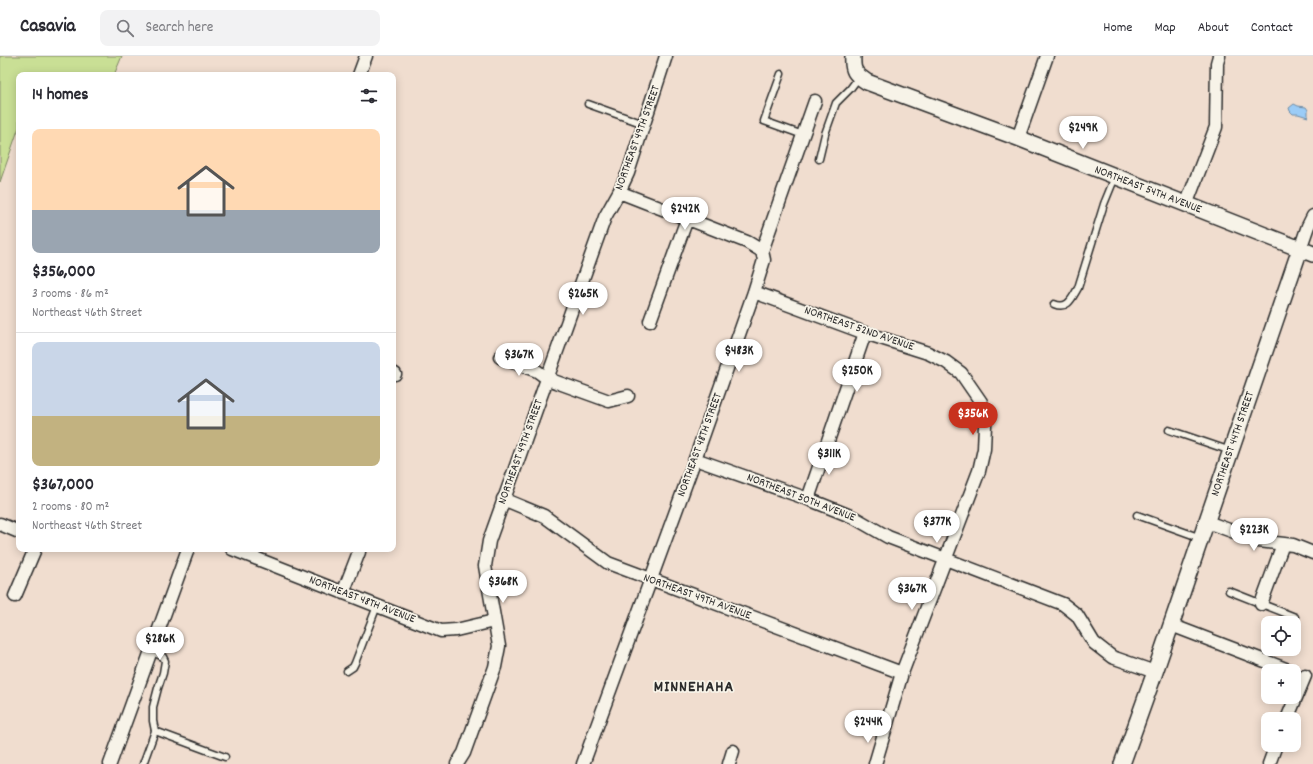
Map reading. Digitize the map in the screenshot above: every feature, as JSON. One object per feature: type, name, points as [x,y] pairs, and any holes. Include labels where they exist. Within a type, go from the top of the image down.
[{"type":"street","points":[[360,72],[366,56]]},
{"type":"street","name":"NORTHEAST 49TH STREET","points":[[457,764],[464,753],[495,667],[499,646],[485,566],[489,541],[605,217],[628,172],[666,56]]},
{"type":"street","points":[[1018,138],[1047,56]]},
{"type":"street","points":[[1186,205],[1216,126],[1217,63],[1219,56]]},
{"type":"street","name":"NORTHEAST 54TH AVENUE","points":[[855,67],[873,84],[1018,138],[1116,178],[1307,251]]},
{"type":"street","name":"NORTHEAST 48TH STREET","points":[[584,764],[754,292],[764,260],[762,251],[815,101]]},
{"type":"street","points":[[619,192],[747,242],[762,251]]},
{"type":"street","name":"NORTHEAST 44TH STREET","points":[[1122,764],[1231,451],[1307,251],[1308,226],[1313,216]]},
{"type":"street","points":[[650,321],[687,219]]},
{"type":"street","name":"NORTHEAST 52ND AVENUE","points":[[754,292],[865,333],[928,353],[946,362],[961,373],[981,402],[985,425],[984,449],[979,470],[902,673],[875,764]]},
{"type":"street","points":[[808,499],[865,333]]},
{"type":"street","points":[[500,357],[537,371],[548,379],[609,401],[628,396]]},
{"type":"street","name":"NORTHEAST 50TH AVENUE","points":[[695,459],[808,499],[853,517],[888,537],[1063,604],[1077,615],[1094,643],[1112,657],[1155,672]]},
{"type":"street","name":"NORTHEAST 49TH AVENUE","points":[[503,499],[544,516],[608,563],[902,673]]},
{"type":"street","points":[[1207,522],[1259,541],[1293,545],[1313,553]]},
{"type":"street","points":[[0,524],[16,531]]},
{"type":"street","points":[[1261,604],[1283,544]]},
{"type":"street","points":[[16,596],[34,552]]},
{"type":"street","points":[[110,764],[187,552]]},
{"type":"street","name":"NORTHEAST 48TH AVENUE","points":[[240,552],[441,631],[456,630],[494,621]]},
{"type":"street","points":[[343,593],[359,552]]},
{"type":"street","points":[[1171,625],[1272,664]]},
{"type":"street","points":[[729,764],[733,751]]},
{"type":"street","points":[[1269,764],[1273,752]]},
{"type":"lane","points":[[819,159],[825,134],[836,103],[850,89],[855,67]]},
{"type":"lane","points":[[781,74],[764,121],[803,135]]},
{"type":"lane","points":[[588,104],[644,124]]},
{"type":"lane","points":[[1054,304],[1060,306],[1066,305],[1078,288],[1100,215],[1116,178]]},
{"type":"lane","points":[[1169,430],[1231,451]]},
{"type":"lane","points":[[1137,515],[1201,538]]},
{"type":"lane","points":[[1230,591],[1292,616]]},
{"type":"lane","points":[[347,671],[353,667],[355,663],[377,606]]},
{"type":"lane","points":[[143,764],[155,731],[152,713],[153,703],[163,673],[164,661],[161,655],[150,651]]},
{"type":"lane","points":[[155,731],[225,757]]},
{"type":"green space","points":[[0,56],[122,56],[115,72],[16,72],[16,136],[0,182]]},
{"type":"water","points":[[1294,104],[1306,107],[1308,110],[1308,117],[1293,114],[1289,108]]},
{"type":"district","name":"MINNEHAHA","points":[[694,687]]}]
